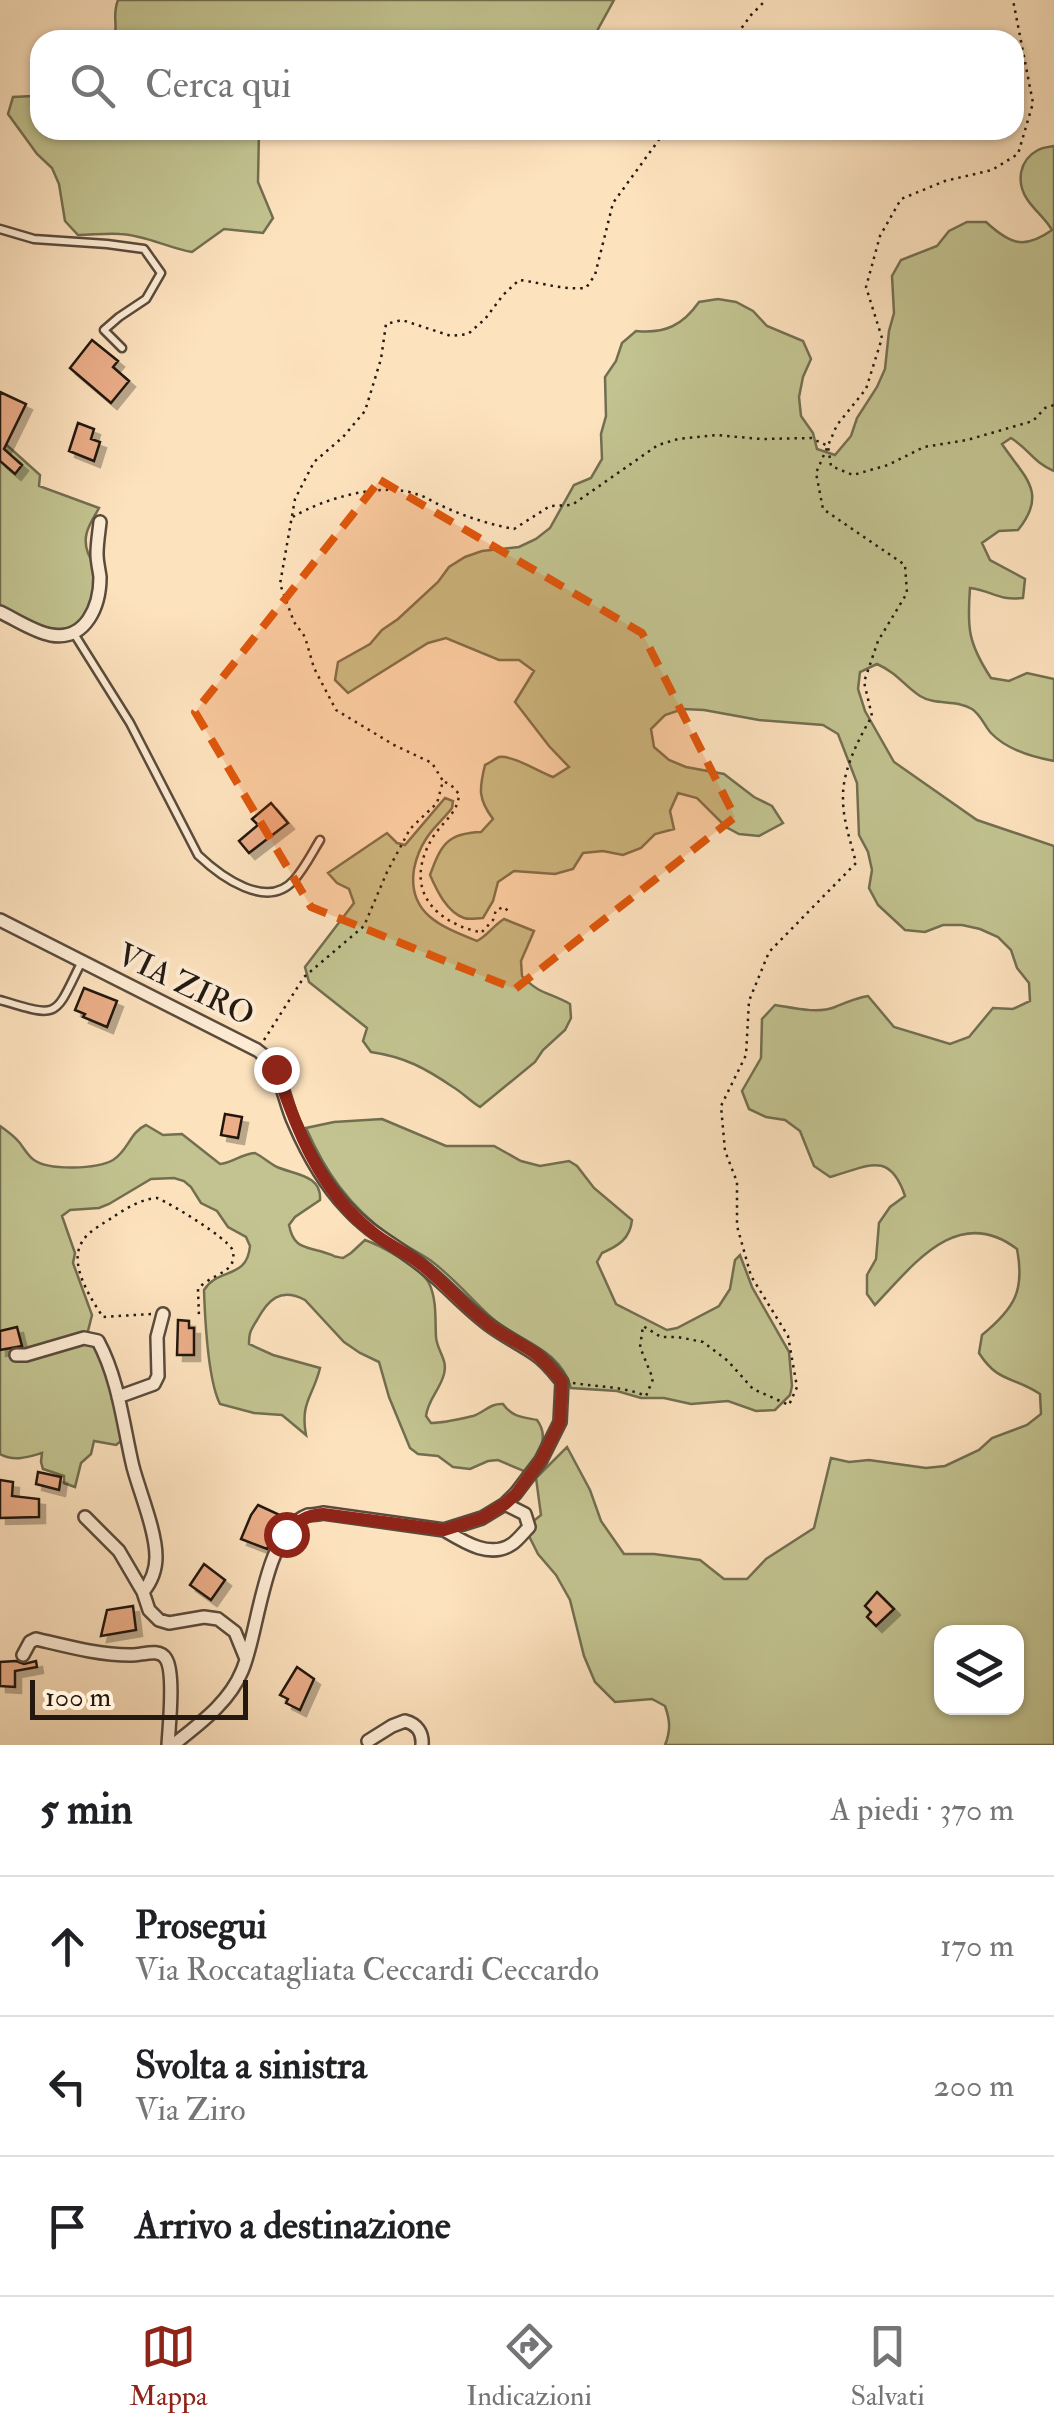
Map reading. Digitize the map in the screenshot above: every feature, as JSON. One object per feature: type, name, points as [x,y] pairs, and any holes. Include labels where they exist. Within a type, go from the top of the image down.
[{"type":"street","points":[[0,612],[51,635],[80,629],[93,614],[97,602],[100,522]]},
{"type":"street","name":"VIA ZIRO","points":[[0,920],[268,1057],[276,1069],[294,1123],[331,1189],[348,1210],[372,1233],[426,1268],[485,1322],[534,1353],[562,1382]]},
{"type":"street","points":[[118,1397],[154,1384],[163,1314]]},
{"type":"street","points":[[16,1355],[84,1338],[98,1341],[118,1397],[156,1552],[155,1571],[144,1592]]},
{"type":"street","points":[[444,1530],[482,1518],[505,1504],[541,1460],[560,1422],[562,1382]]},
{"type":"street","points":[[170,1745],[232,1691],[246,1659],[270,1565],[296,1523],[308,1515],[323,1514],[444,1530],[470,1546],[494,1550],[512,1545],[530,1526],[525,1514],[505,1504]]},
{"type":"street","points":[[85,1517],[119,1551],[159,1620],[169,1623],[218,1618],[235,1632],[246,1659]]},
{"type":"street","points":[[235,1632],[254,1627]]},
{"type":"street","points":[[23,1656],[36,1639],[115,1654],[157,1652],[164,1656],[171,1684],[170,1745]]},
{"type":"street","points":[[368,1740],[405,1721],[417,1728],[422,1745]]},
{"type":"lane","points":[[0,229],[34,239],[144,249],[161,274],[146,299],[104,330],[122,348]]},
{"type":"lane","points":[[73,632],[130,724],[198,855],[210,866],[246,889],[281,890],[292,883],[320,840]]},
{"type":"lane","points":[[0,1000],[48,1012],[56,1009],[81,963]]},
{"type":"path","points":[[740,30],[766,0]]},
{"type":"path","points":[[1013,0],[1019,30]]},
{"type":"path","points":[[1024,57],[1033,103],[1024,134]]},
{"type":"path","points":[[509,912],[504,907],[496,910],[481,932],[456,925],[432,907],[419,884],[426,849],[458,808],[459,794],[443,782],[432,763],[336,710],[314,668],[306,637],[294,622],[280,584],[291,517],[295,499],[314,462],[344,437],[366,411],[386,324],[402,320],[451,336],[468,334],[520,280],[564,290],[586,288],[595,275],[613,203],[659,140]]},
{"type":"path","points":[[562,1382],[624,1387],[646,1396],[653,1380],[640,1347],[644,1326],[661,1337],[703,1342],[754,1388],[790,1405],[797,1387],[788,1336],[752,1276],[737,1226],[737,1182],[725,1151],[721,1106],[746,1055],[749,1000],[769,952],[856,863],[842,796],[854,746],[872,716],[864,682],[878,641],[907,593],[905,564],[823,509],[816,473],[837,425],[866,388],[882,338],[866,286],[880,236],[901,199],[945,181],[992,170],[1018,154],[1022,140]]},
{"type":"path","points":[[828,446],[831,466],[853,475],[888,465],[924,447],[967,440],[1033,421],[1045,408],[1054,406]]},
{"type":"path","points":[[291,517],[326,501],[380,488],[416,493],[442,507],[514,530],[550,506],[572,505],[658,445],[678,439],[716,435],[811,438],[828,446]]},
{"type":"path","points":[[256,1050],[304,978],[364,926],[386,872],[410,829],[437,803],[443,782]]},
{"type":"path","points":[[163,1314],[103,1317],[79,1264],[82,1241],[95,1228],[149,1198],[166,1202],[234,1252],[230,1266],[198,1289],[199,1317]]},
{"type":"highlighted area","points":[[380,480],[642,633],[735,817],[515,989],[311,907],[195,712]]},
{"type":"green space","points":[[118,0],[614,0],[598,30],[115,30]]},
{"type":"green space","points":[[30,96],[30,140],[259,140],[258,182],[273,218],[263,233],[224,229],[192,252],[129,235],[78,235],[65,221],[52,168],[8,114],[13,97]]},
{"type":"green space","points":[[1054,146],[1054,471],[1011,438],[1002,444],[1030,485],[1032,505],[1018,530],[999,531],[982,543],[990,560],[1025,579],[1023,598],[970,588],[969,614],[973,645],[991,678],[1009,681],[1027,673],[1054,679],[1054,761],[1012,748],[997,739],[972,709],[926,699],[877,664],[860,672],[858,689],[865,711],[894,762],[977,820],[1054,846],[1054,1745],[665,1745],[669,1725],[665,1706],[652,1699],[615,1702],[595,1682],[570,1600],[525,1528],[541,1515],[536,1478],[567,1447],[601,1521],[624,1554],[700,1560],[724,1579],[747,1579],[766,1559],[814,1528],[831,1458],[926,1468],[945,1466],[979,1450],[992,1438],[1027,1425],[1041,1414],[1040,1394],[993,1370],[979,1353],[982,1335],[1003,1316],[1015,1297],[1020,1276],[1017,1249],[996,1237],[975,1233],[956,1236],[922,1257],[875,1305],[867,1294],[867,1275],[876,1259],[879,1223],[890,1207],[905,1196],[899,1181],[891,1172],[875,1165],[830,1177],[814,1166],[800,1131],[785,1120],[749,1109],[742,1091],[761,1058],[762,1019],[775,1005],[821,1010],[868,996],[894,1027],[950,1044],[969,1037],[993,1008],[1013,1009],[1030,1001],[1029,983],[1017,968],[1011,950],[998,937],[962,925],[943,925],[925,932],[905,930],[878,905],[869,888],[872,870],[868,852],[859,835],[857,783],[838,734],[823,725],[759,720],[704,710],[683,709],[665,715],[651,729],[654,747],[669,760],[686,767],[724,774],[772,806],[783,823],[759,836],[739,834],[726,827],[697,798],[678,793],[670,811],[674,829],[655,834],[641,848],[623,855],[583,853],[573,869],[555,874],[514,871],[498,882],[483,918],[464,918],[448,906],[430,875],[447,843],[460,835],[481,832],[493,819],[481,794],[485,765],[505,757],[553,777],[569,767],[515,702],[534,671],[519,660],[499,660],[446,638],[428,643],[348,693],[335,680],[338,662],[370,644],[438,582],[449,567],[482,551],[519,547],[550,528],[574,485],[591,478],[602,459],[605,377],[622,343],[636,331],[672,326],[699,302],[736,302],[753,311],[767,326],[803,341],[811,359],[799,397],[801,416],[813,433],[817,449],[835,455],[851,436],[885,369],[894,313],[892,276],[901,260],[937,246],[949,231],[967,222],[986,222],[1018,242],[1033,240],[1052,230],[1027,199],[1021,179],[1023,165],[1040,149]]},
{"type":"green space","points":[[0,439],[40,475],[39,486],[99,508],[86,540],[95,584],[86,615],[77,625],[66,629],[39,625],[0,607]]},
{"type":"green space","points":[[445,798],[453,801],[452,808],[426,839],[414,869],[413,884],[422,908],[440,924],[477,941],[504,919],[534,931],[521,961],[522,976],[540,990],[570,1004],[571,1018],[565,1030],[535,1062],[480,1107],[424,1069],[371,1052],[363,1041],[367,1028],[309,982],[305,967],[354,903],[349,889],[328,873],[387,833],[405,845]]},
{"type":"green space","points":[[382,1119],[446,1146],[494,1146],[540,1166],[569,1161],[577,1166],[594,1188],[632,1220],[626,1237],[602,1253],[597,1262],[616,1304],[667,1330],[719,1306],[730,1289],[735,1260],[740,1255],[752,1287],[789,1352],[790,1395],[775,1410],[756,1411],[728,1401],[691,1404],[617,1391],[571,1388],[558,1363],[548,1354],[503,1327],[438,1267],[362,1213],[331,1174],[306,1128]]},
{"type":"green space","points":[[146,1125],[163,1135],[182,1134],[220,1164],[255,1153],[312,1181],[320,1192],[320,1200],[289,1225],[294,1239],[302,1246],[343,1258],[365,1240],[418,1270],[432,1289],[437,1342],[445,1364],[426,1416],[431,1423],[447,1422],[503,1404],[514,1414],[537,1420],[543,1440],[526,1472],[498,1460],[470,1469],[453,1467],[438,1456],[418,1454],[410,1448],[379,1362],[344,1342],[305,1300],[296,1296],[282,1295],[270,1301],[252,1329],[249,1344],[320,1368],[306,1407],[306,1435],[282,1415],[220,1404],[210,1365],[204,1290],[244,1264],[250,1246],[246,1237],[228,1227],[217,1211],[201,1203],[191,1187],[174,1178],[151,1179],[109,1204],[70,1210],[62,1216],[75,1253],[73,1263],[92,1315],[88,1331],[118,1409],[121,1441],[116,1445],[94,1441],[91,1454],[81,1463],[75,1487],[64,1483],[64,1476],[43,1469],[42,1453],[16,1458],[0,1454],[0,1126],[41,1164],[74,1168],[113,1160]]},
{"type":"building","points":[[92,340],[118,361],[113,367],[129,381],[111,403],[70,368]]},
{"type":"building","points":[[0,392],[26,404],[4,449],[22,465],[15,474],[0,461]]},
{"type":"building","points":[[78,423],[94,429],[91,439],[100,442],[94,461],[69,451]]},
{"type":"building","points":[[271,803],[288,823],[249,853],[239,841],[258,825],[252,819]]},
{"type":"building","points":[[84,988],[117,1001],[107,1027],[75,1010]]},
{"type":"building","points":[[225,1114],[242,1117],[238,1138],[221,1135]]},
{"type":"building","points":[[178,1320],[189,1321],[189,1328],[194,1328],[194,1355],[177,1355]]},
{"type":"building","points":[[17,1327],[22,1346],[0,1350],[0,1331]]},
{"type":"building","points":[[38,1472],[61,1477],[59,1490],[36,1484]]},
{"type":"building","points":[[0,1480],[13,1482],[12,1496],[39,1499],[39,1517],[0,1518]]},
{"type":"building","points":[[258,1505],[282,1516],[267,1549],[241,1539]]},
{"type":"building","points":[[204,1564],[225,1580],[211,1600],[190,1585]]},
{"type":"building","points":[[877,1592],[894,1609],[876,1626],[867,1617],[871,1612],[865,1606]]},
{"type":"building","points":[[133,1606],[136,1630],[101,1636],[107,1610]]},
{"type":"building","points":[[36,1661],[37,1667],[15,1671],[15,1687],[0,1686],[0,1662]]},
{"type":"building","points":[[297,1667],[314,1679],[300,1710],[280,1695]]},
{"type":"route","points":[[276,1069],[294,1123],[331,1189],[348,1210],[372,1233],[426,1268],[485,1322],[534,1353],[562,1382],[560,1422],[541,1460],[516,1494],[482,1518],[444,1530],[308,1515],[286,1534]]}]
